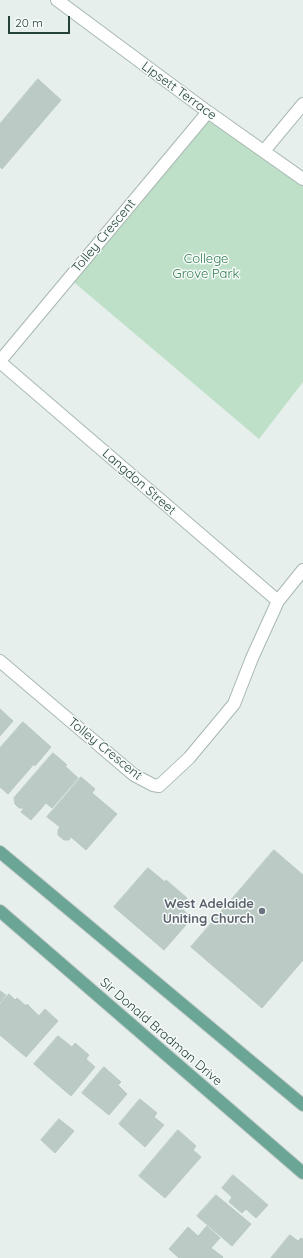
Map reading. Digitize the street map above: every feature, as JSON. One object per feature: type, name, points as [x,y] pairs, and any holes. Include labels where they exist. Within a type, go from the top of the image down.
[{"type":"main road","points":[[0,852],[303,1105]]},
{"type":"main road","name":"Sir Donald Bradman Drive","points":[[0,911],[303,1173]]},
{"type":"street","name":"Lipsett Terrace","points":[[57,0],[208,112],[303,179]]},
{"type":"street","points":[[264,151],[303,104]]},
{"type":"street","name":"Tolley Crescent","points":[[0,361],[208,112]]},
{"type":"street","name":"Langdon Street","points":[[0,361],[278,601]]},
{"type":"street","name":"Tolley Crescent","points":[[0,661],[134,776],[158,786],[189,758],[234,704],[252,658],[278,601],[303,570]]},
{"type":"green space","name":"College Grove Park","points":[[208,112],[303,181],[303,382],[259,439],[69,278]]},
{"type":"building","points":[[38,79],[61,100],[2,169],[0,167],[0,124]]},
{"type":"building","points":[[0,709],[13,721],[0,736]]},
{"type":"building","points":[[23,722],[51,747],[8,794],[0,787],[0,748]]},
{"type":"building","points":[[53,753],[67,765],[65,766],[78,778],[52,808],[46,803],[31,820],[21,812],[24,808],[19,808],[15,804],[14,798]]},
{"type":"building","points":[[81,777],[95,789],[92,793],[117,814],[86,850],[71,837],[69,840],[64,840],[58,835],[58,830],[60,827],[47,817]]},
{"type":"building","name":"West Adelaide Uniting Church","points":[[274,850],[303,875],[303,960],[262,1008],[191,947]]},
{"type":"building","points":[[148,868],[165,882],[166,880],[187,898],[179,906],[192,918],[164,950],[114,907]]},
{"type":"building","points":[[0,991],[6,995],[0,1002]]},
{"type":"building","points":[[9,994],[15,1000],[17,998],[26,1006],[27,1004],[39,1016],[45,1009],[58,1021],[26,1057],[0,1035],[0,1004]]},
{"type":"building","points":[[58,1036],[72,1047],[75,1043],[89,1055],[86,1059],[95,1067],[71,1096],[34,1064]]},
{"type":"building","points":[[104,1067],[121,1082],[118,1085],[127,1094],[109,1115],[82,1093]]},
{"type":"building","points":[[140,1099],[157,1113],[154,1117],[164,1125],[145,1147],[119,1124]]},
{"type":"building","points":[[59,1119],[74,1131],[55,1153],[41,1140]]},
{"type":"building","points":[[178,1130],[196,1146],[193,1150],[201,1157],[165,1198],[139,1176]]},
{"type":"building","points":[[233,1175],[268,1205],[256,1218],[246,1209],[242,1213],[229,1202],[232,1197],[222,1188]]},
{"type":"building","points":[[216,1195],[251,1224],[232,1246],[197,1216]]},
{"type":"building","points":[[207,1226],[220,1238],[211,1248],[223,1257],[222,1258],[179,1258],[169,1249],[188,1227],[198,1236]]},
{"type":"building","points":[[290,1235],[298,1241],[301,1238],[303,1239],[303,1258],[271,1258]]},
{"type":"place","name":"West Adelaide Uniting Church","points":[[262,911]]}]
